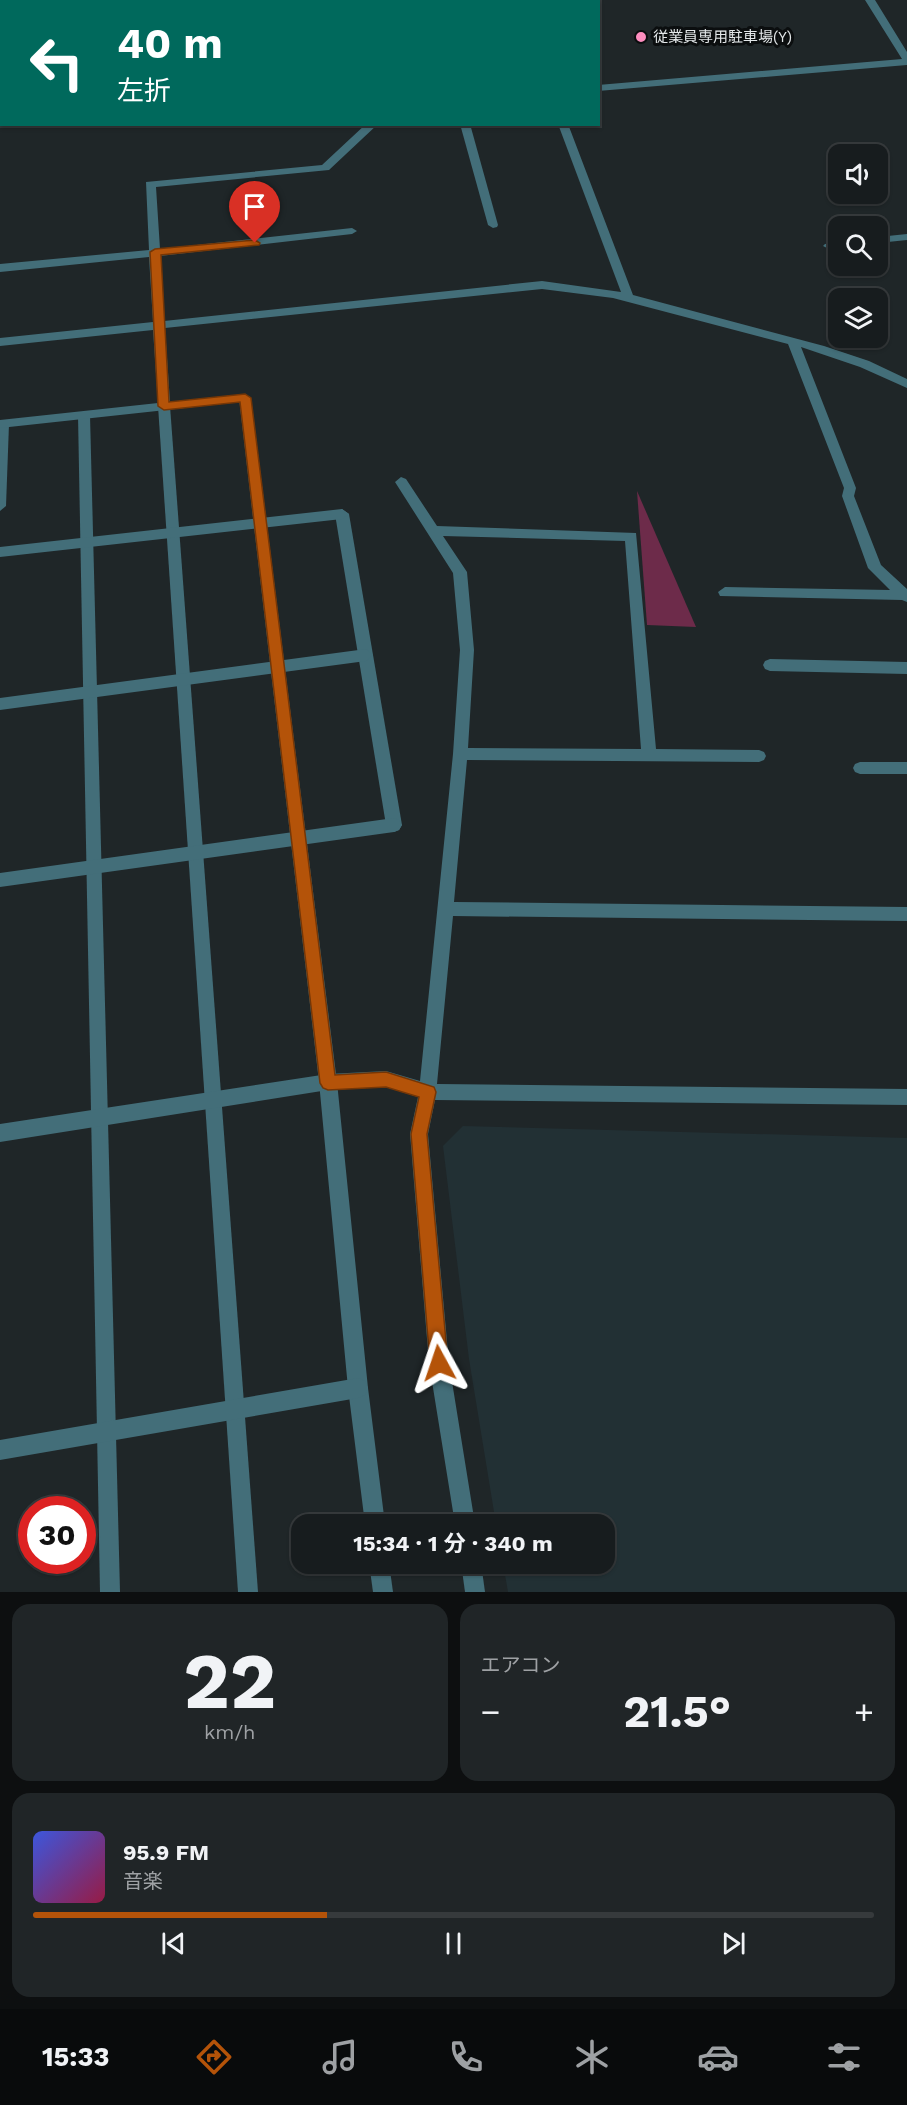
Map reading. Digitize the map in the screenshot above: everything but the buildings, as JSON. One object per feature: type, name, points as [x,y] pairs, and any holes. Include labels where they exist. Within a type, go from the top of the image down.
[{"type":"street","points":[[600,88],[907,61],[870,0]]},
{"type":"street","points":[[248,1592],[215,1101],[172,533],[150,184],[325,168],[371,126]]},
{"type":"street","points":[[466,126],[493,225]]},
{"type":"street","points":[[564,126],[628,297]]},
{"type":"street","points":[[0,268],[352,231]]},
{"type":"street","points":[[888,239],[907,237]]},
{"type":"street","points":[[0,342],[542,285],[603,291],[794,341],[866,364],[907,384]]},
{"type":"street","points":[[794,341],[850,488],[848,496],[875,568],[906,596]]},
{"type":"street","points":[[0,506],[1,424],[245,398],[328,1083],[358,1388],[374,1514]]},
{"type":"street","points":[[84,415],[102,1118],[111,1592]]},
{"type":"street","points":[[400,482],[460,572],[467,650],[460,754],[428,1092],[419,1134],[439,1363],[463,1514]]},
{"type":"street","points":[[0,552],[342,514],[394,825],[0,880]]},
{"type":"street","points":[[434,531],[631,536],[649,755]]},
{"type":"street","points":[[725,592],[906,596]]},
{"type":"street","points":[[0,705],[366,655]]},
{"type":"street","points":[[770,665],[907,668]]},
{"type":"street","points":[[460,754],[759,756]]},
{"type":"street","points":[[860,768],[907,768]]},
{"type":"street","points":[[446,909],[907,914]]},
{"type":"street","points":[[0,1133],[328,1083],[386,1079],[428,1092],[907,1097]]},
{"type":"street","points":[[0,1450],[358,1388]]},
{"type":"street","points":[[380,1574],[382,1592]]},
{"type":"street","points":[[473,1574],[475,1592]]},
{"type":"shaded area","points":[[637,491],[696,627],[647,625]]},
{"type":"shaded area","points":[[463,1126],[907,1138],[907,1592],[508,1592],[505,1574],[615,1574],[615,1514],[494,1514],[469,1359],[443,1146]]},
{"type":"place","name":"従業員専用駐車場(Y)","points":[[641,37]]},
{"type":"route","points":[[255,243],[155,252],[164,406],[245,398],[328,1083],[386,1079],[428,1092],[419,1134],[439,1363]]}]
